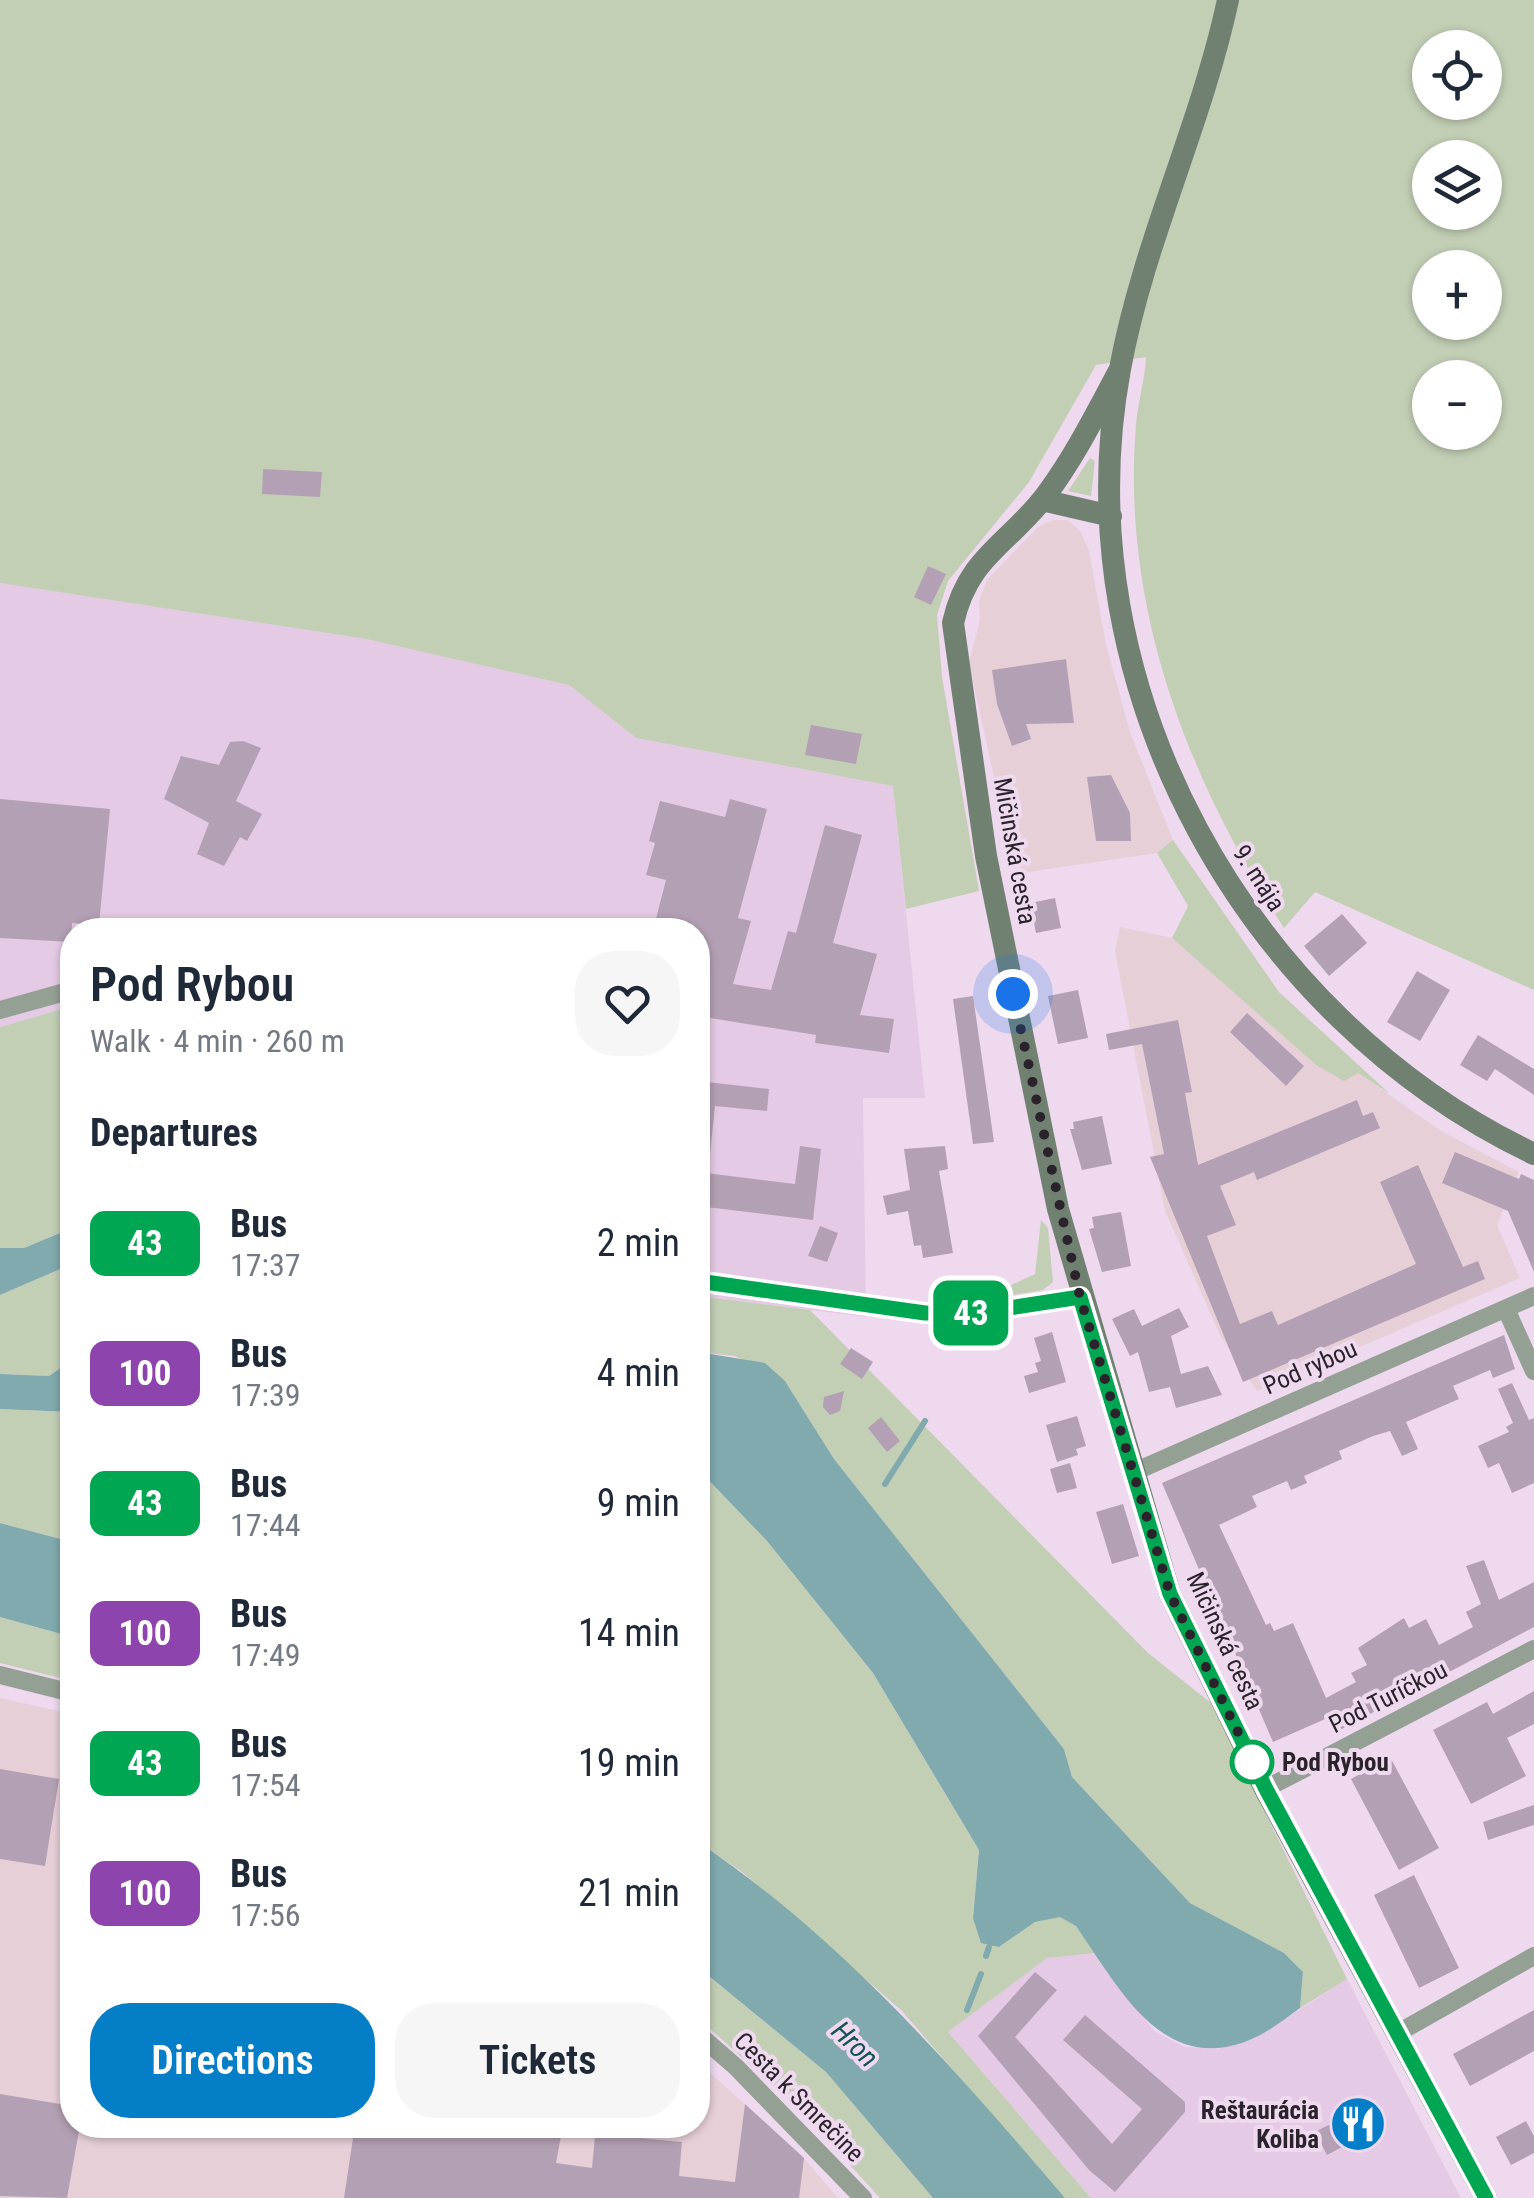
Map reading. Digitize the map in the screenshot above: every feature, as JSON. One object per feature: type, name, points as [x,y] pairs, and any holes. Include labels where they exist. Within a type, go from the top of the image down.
[{"type":"street","points":[[1120,369],[1198,120],[1228,0]]},
{"type":"street","name":"Mičinská cesta","points":[[1120,369],[1085,436],[1042,500],[971,574],[960,595],[953,623],[990,874],[1032,1090],[1080,1297],[1170,1594],[1266,1789],[1486,2198]]},
{"type":"street","name":"9. mája","points":[[1120,369],[1111,440],[1116,574],[1152,727],[1196,831],[1226,881],[1297,977],[1345,1025],[1434,1097],[1534,1154]]},
{"type":"street","points":[[1042,500],[1111,516]]},
{"type":"street","points":[[0,1010],[60,993]]},
{"type":"street","points":[[710,1283],[925,1313],[976,1313],[1080,1297]]},
{"type":"street","name":"Pod rybou","points":[[1134,1472],[1534,1296]]},
{"type":"street","points":[[1506,1309],[1534,1372]]},
{"type":"street","name":"Pod Turíčkou","points":[[1266,1789],[1534,1649]]},
{"type":"street","points":[[0,1675],[60,1690]]},
{"type":"street","points":[[1396,2034],[1534,1956]]},
{"type":"street","name":"Cesta k Smrečine","points":[[710,2044],[863,2198]]},
{"type":"shaded area","points":[[0,0],[1534,0],[1534,990],[1315,892],[1284,928],[1218,811],[1191,750],[1168,688],[1151,624],[1139,559],[1134,493],[1136,425],[1146,357],[1096,365],[1029,482],[948,581],[937,615],[942,677],[979,891],[906,909],[893,786],[636,738],[569,685],[366,639],[0,583]]},
{"type":"shaded area","points":[[1090,458],[1095,461],[1091,496],[1068,491]]},
{"type":"shaded area","points":[[1053,520],[1068,520],[1081,532],[1089,551],[1106,645],[1130,732],[1173,840],[1157,853],[1015,874],[969,663],[980,620],[979,601],[987,580],[1038,527]]},
{"type":"shaded area","points":[[0,583],[366,639],[569,685],[636,738],[893,786],[925,1098],[863,1098],[866,1317],[710,1298],[710,918],[60,918],[60,1010],[0,1027]]},
{"type":"shaded area","points":[[1173,840],[1279,992],[1390,1094],[1358,1073],[1344,1081],[1316,1065],[1172,938],[1188,906],[1157,853]]},
{"type":"shaded area","points":[[1120,927],[1172,938],[1316,1065],[1358,1073],[1441,1131],[1519,1172],[1497,1225],[1520,1278],[1257,1391],[1220,1335],[1165,1211],[1115,951]]},
{"type":"shaded area","points":[[60,1010],[60,1233],[24,1248],[0,1248],[0,1027]]},
{"type":"shaded area","points":[[1041,1220],[1048,1228],[1053,1282],[1043,1290],[1007,1296],[1009,1286],[1035,1274]]},
{"type":"shaded area","points":[[60,1269],[60,1368],[49,1376],[0,1374],[0,1295]]},
{"type":"shaded area","points":[[710,1298],[810,1310],[1148,1653],[1211,1703],[1347,1979],[1300,2008],[1303,1972],[1284,1953],[1190,1903],[1072,1777],[1064,1749],[834,1459],[785,1381],[735,1356],[710,1353]]},
{"type":"shaded area","points":[[0,1409],[60,1412],[60,1539],[0,1523]]},
{"type":"shaded area","points":[[710,1482],[767,1541],[873,1673],[979,1850],[973,1918],[999,1947],[1035,1922],[1060,1916],[1076,1926],[1096,1953],[1047,1958],[948,2032],[1091,2198],[1064,2198],[902,2011],[742,1872],[710,1850]]},
{"type":"shaded area","points":[[0,1617],[60,1634],[60,1678],[0,1663]]},
{"type":"shaded area","points":[[0,1698],[60,1711],[60,2138],[710,2138],[710,2073],[804,2158],[838,2198],[0,2198]]},
{"type":"shaded area","points":[[1096,1953],[1154,2031],[1185,2047],[1218,2049],[1255,2038],[1347,1979],[1461,2198],[1091,2198],[948,2032],[1047,1958]]},
{"type":"shaded area","points":[[710,1977],[826,2072],[933,2198],[880,2198],[796,2106],[710,2029]]},
{"type":"water","points":[[60,1233],[60,1269],[0,1295],[0,1248],[24,1248]]},
{"type":"water","points":[[710,1354],[765,1363],[785,1381],[834,1459],[1064,1749],[1072,1777],[1190,1903],[1284,1953],[1303,1972],[1300,2008],[1254,2038],[1222,2048],[1194,2047],[1170,2037],[1148,2021],[1128,2000],[1076,1926],[1060,1917],[1035,1922],[999,1947],[981,1943],[973,1918],[979,1850],[873,1673],[767,1541],[710,1482]]},
{"type":"water","points":[[60,1368],[60,1412],[0,1409],[0,1374],[49,1376]]},
{"type":"water","points":[[0,1523],[60,1539],[60,1634],[0,1617]]},
{"type":"water","name":"Hron","points":[[710,1851],[800,1920],[894,2007],[1065,2198],[933,2198],[826,2072],[710,1977]]},
{"type":"building","points":[[263,469],[322,472],[320,497],[262,494]]},
{"type":"building","points":[[928,566],[946,574],[931,605],[914,597]]},
{"type":"building","points":[[1066,659],[1074,723],[1026,724],[1031,739],[1012,746],[997,704],[992,670]]},
{"type":"building","points":[[811,725],[862,734],[856,764],[805,755]]},
{"type":"building","points":[[243,741],[261,748],[236,801],[262,814],[247,841],[240,837],[224,866],[197,854],[209,823],[164,799],[181,756],[219,765],[230,742]]},
{"type":"building","points":[[1111,775],[1130,813],[1131,841],[1096,841],[1087,777]]},
{"type":"building","points":[[0,799],[110,809],[100,918],[60,918],[60,941],[0,938]]},
{"type":"building","points":[[730,799],[767,809],[738,918],[751,921],[733,984],[771,990],[788,931],[796,933],[825,825],[862,835],[833,943],[877,954],[860,1015],[894,1019],[889,1053],[815,1043],[816,1035],[710,1018],[710,918],[656,918],[666,880],[646,875],[655,843],[649,841],[660,801],[725,817]]},
{"type":"building","points":[[1055,898],[1061,928],[1036,933],[1030,903]]},
{"type":"building","points":[[1342,914],[1367,943],[1329,976],[1304,946]]},
{"type":"building","points":[[1417,971],[1450,990],[1420,1041],[1387,1022]]},
{"type":"building","points":[[1078,990],[1088,1038],[1058,1044],[1048,996]]},
{"type":"building","points":[[973,996],[994,1142],[973,1144],[953,999]]},
{"type":"building","points":[[1247,1013],[1304,1066],[1286,1086],[1230,1032]]},
{"type":"building","points":[[1178,1020],[1192,1092],[1185,1093],[1198,1165],[1357,1100],[1363,1116],[1373,1112],[1380,1128],[1257,1180],[1254,1172],[1220,1186],[1236,1225],[1207,1236],[1240,1324],[1272,1311],[1278,1325],[1416,1264],[1380,1182],[1418,1165],[1463,1267],[1478,1261],[1485,1279],[1243,1382],[1150,1157],[1164,1154],[1142,1044],[1109,1050],[1106,1034]]},
{"type":"building","points":[[1478,1035],[1534,1069],[1534,1095],[1495,1069],[1487,1081],[1460,1065]]},
{"type":"building","points":[[710,1082],[769,1089],[767,1111],[715,1106],[710,1154]]},
{"type":"building","points":[[1102,1116],[1112,1164],[1082,1170],[1070,1129],[1074,1129],[1073,1122]]},
{"type":"building","points":[[800,1146],[821,1149],[813,1220],[710,1207],[710,1173],[795,1184]]},
{"type":"building","points":[[945,1146],[948,1169],[939,1171],[953,1253],[923,1258],[921,1245],[914,1246],[908,1211],[887,1215],[883,1196],[910,1190],[904,1149]]},
{"type":"building","points":[[1455,1152],[1519,1179],[1521,1174],[1534,1180],[1534,1272],[1508,1211],[1442,1183]]},
{"type":"building","points":[[1121,1212],[1131,1266],[1102,1272],[1089,1229],[1094,1228],[1092,1217]]},
{"type":"building","points":[[820,1226],[838,1233],[827,1262],[808,1256]]},
{"type":"building","points":[[1179,1308],[1189,1327],[1171,1336],[1181,1374],[1208,1366],[1222,1395],[1176,1408],[1170,1387],[1149,1392],[1138,1352],[1130,1356],[1112,1319],[1134,1309],[1142,1326]]},
{"type":"building","points":[[1052,1332],[1066,1382],[1029,1393],[1024,1376],[1038,1372],[1035,1363],[1041,1361],[1034,1338]]},
{"type":"building","points":[[1504,1335],[1515,1369],[1493,1378],[1490,1370],[1453,1386],[1459,1399],[1406,1422],[1418,1449],[1402,1456],[1390,1431],[1373,1436],[1339,1451],[1342,1459],[1304,1476],[1307,1483],[1291,1490],[1287,1481],[1252,1496],[1257,1507],[1219,1525],[1266,1625],[1270,1623],[1274,1631],[1293,1623],[1326,1698],[1356,1682],[1351,1673],[1367,1665],[1358,1648],[1404,1618],[1409,1628],[1426,1619],[1439,1645],[1473,1627],[1466,1612],[1481,1604],[1466,1566],[1484,1560],[1499,1600],[1534,1582],[1534,1627],[1340,1730],[1332,1716],[1273,1742],[1162,1483]]},
{"type":"building","points":[[851,1348],[873,1362],[862,1379],[840,1364]]},
{"type":"building","points":[[1512,1383],[1529,1420],[1534,1418],[1534,1483],[1512,1493],[1499,1463],[1488,1468],[1478,1446],[1509,1432],[1506,1427],[1513,1423],[1498,1389]]},
{"type":"building","points":[[844,1391],[840,1411],[830,1415],[823,1407],[824,1397]]},
{"type":"building","points":[[1077,1416],[1086,1446],[1076,1449],[1078,1455],[1057,1462],[1046,1425]]},
{"type":"building","points":[[881,1417],[900,1441],[887,1452],[868,1428]]},
{"type":"building","points":[[1070,1463],[1077,1488],[1057,1493],[1050,1469]]},
{"type":"building","points":[[1123,1504],[1139,1556],[1112,1564],[1096,1512]]},
{"type":"building","points":[[1534,1691],[1534,1724],[1507,1738],[1526,1776],[1471,1804],[1433,1730],[1487,1702],[1493,1714]]},
{"type":"building","points":[[1390,1757],[1439,1848],[1399,1870],[1351,1779]]},
{"type":"building","points":[[0,1769],[59,1779],[45,1866],[0,1859]]},
{"type":"building","points":[[1534,1805],[1534,1825],[1488,1840],[1483,1822]]},
{"type":"building","points":[[1414,1875],[1459,1968],[1419,1988],[1374,1895]]},
{"type":"building","points":[[1035,1972],[1057,1990],[1015,2037],[1112,2144],[1142,2109],[1063,2040],[1085,2015],[1185,2102],[1185,2112],[1115,2192],[1089,2170],[978,2036]]},
{"type":"building","points":[[1534,2010],[1534,2051],[1470,2086],[1453,2054]]},
{"type":"building","points":[[0,2094],[60,2104],[60,2138],[78,2138],[67,2198],[0,2196]]},
{"type":"building","points":[[745,2104],[804,2158],[799,2198],[344,2198],[353,2138],[561,2138],[556,2163],[592,2168],[595,2138],[682,2142],[679,2176],[735,2182]]},
{"type":"building","points":[[1358,2110],[1370,2132],[1327,2155],[1315,2132]]},
{"type":"building","points":[[1526,2121],[1534,2136],[1534,2153],[1511,2165],[1496,2137]]},
{"type":"waterway","points":[[885,1484],[925,1421]]},
{"type":"waterway","points":[[986,1956],[989,1947]]},
{"type":"waterway","points":[[967,2010],[981,1974]]},
{"type":"bus line","name":"43","points":[[710,1283],[925,1313],[976,1313],[1080,1297],[1170,1594],[1266,1789],[1486,2198]]},
{"type":"place","name":"Pod Rybou","points":[[1252,1762]]},
{"type":"place","name":"Reštaurácia Koliba","points":[[1358,2124]]},
{"type":"route","points":[[1013,994],[1080,1297],[1170,1594],[1256,1769],[1252,1762]]}]
